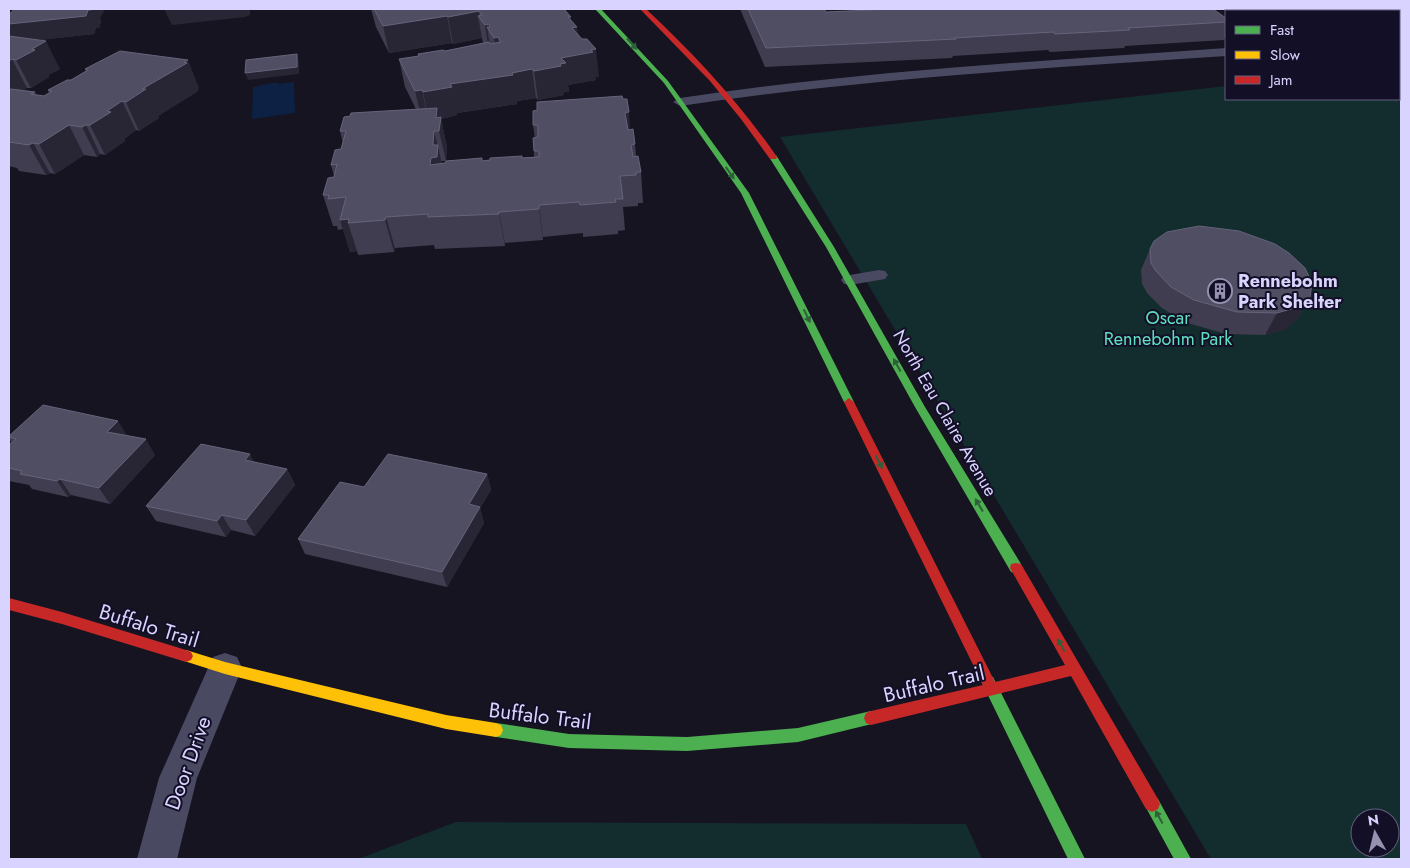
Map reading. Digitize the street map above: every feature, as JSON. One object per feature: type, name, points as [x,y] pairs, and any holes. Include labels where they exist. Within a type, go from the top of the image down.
[{"type":"street","points":[[598,9],[652,64],[744,193],[1077,859]]},
{"type":"street","name":"North Eau Claire Avenue","points":[[643,9],[682,45],[726,95],[762,141],[786,176],[850,280],[920,406],[1075,669],[1183,859]]},
{"type":"street","name":"Buffalo Trail","points":[[9,604],[62,618],[225,668],[446,722],[569,741],[687,744],[798,735],[1075,669]]},
{"type":"street","name":"Door Drive","points":[[157,859],[178,778],[225,668]]},
{"type":"lane","points":[[680,102],[863,78],[1225,52]]},
{"type":"lane","points":[[850,280],[879,275]]},
{"type":"green space","name":"Oscar Rennebohm Park","points":[[1401,77],[1401,859],[1211,859],[780,137],[1225,86],[1225,100],[1400,100]]},
{"type":"green space","points":[[456,822],[966,824],[982,859],[358,859]]},
{"type":"water","points":[[277,82],[278,84],[294,82],[295,113],[252,119],[253,87]]},
{"type":"building","points":[[14,9],[91,10],[88,10],[86,16],[9,24],[9,13]]},
{"type":"building","points":[[374,9],[564,9],[577,27],[572,28],[582,39],[587,39],[596,49],[591,50],[593,52],[561,58],[566,63],[560,64],[561,66],[534,71],[532,69],[512,73],[513,75],[450,84],[452,87],[423,92],[422,90],[415,91],[399,59],[489,42],[490,44],[501,42],[498,37],[494,38],[487,27],[490,27],[489,24],[485,25],[478,16],[482,15],[479,11],[383,26]]},
{"type":"building","points":[[748,9],[824,9],[826,12],[891,9],[1213,9],[1225,17],[1225,22],[1128,28],[1130,30],[1055,34],[1053,32],[954,38],[956,39],[766,48]]},
{"type":"building","points":[[1301,9],[1401,9],[1401,27],[1400,10]]},
{"type":"building","points":[[9,36],[46,41],[32,49],[35,50],[16,60],[12,59],[9,61]]},
{"type":"building","points":[[120,51],[188,60],[184,62],[187,63],[142,89],[146,89],[126,102],[122,101],[107,111],[111,112],[90,125],[82,127],[69,125],[39,144],[33,143],[29,145],[9,142],[9,90],[35,92],[31,94],[44,96],[52,91],[48,90],[67,80],[71,80],[88,70],[85,69]]},
{"type":"building","points":[[297,54],[297,67],[245,73],[246,60]]},
{"type":"building","points":[[622,96],[623,99],[627,99],[629,112],[625,113],[628,130],[633,129],[635,144],[631,145],[633,157],[638,156],[641,172],[636,172],[636,175],[620,176],[623,199],[615,199],[616,202],[580,205],[579,202],[539,205],[539,209],[499,212],[499,214],[428,217],[428,214],[386,217],[385,220],[348,223],[349,219],[340,220],[346,197],[328,199],[329,195],[323,195],[328,178],[334,177],[337,164],[331,165],[335,150],[341,149],[346,131],[340,131],[344,117],[350,116],[351,113],[437,108],[436,118],[441,117],[439,131],[434,131],[433,145],[438,145],[437,157],[431,158],[430,165],[445,163],[446,161],[482,158],[482,161],[490,160],[490,158],[539,157],[539,151],[534,151],[533,138],[538,137],[538,125],[533,125],[533,111],[537,110],[537,102]]},
{"type":"building","name":"Rennebohm Park Shelter","points":[[1199,226],[1239,231],[1275,244],[1289,253],[1305,268],[1312,283],[1310,297],[1298,307],[1277,313],[1237,312],[1194,300],[1171,287],[1151,263],[1150,249],[1154,241],[1167,232]]},
{"type":"building","points":[[43,405],[118,421],[107,432],[146,439],[99,488],[60,479],[57,481],[20,474],[22,471],[9,468],[9,445],[16,439],[9,436]]},
{"type":"building","points":[[201,444],[250,454],[245,460],[287,469],[246,520],[222,515],[217,521],[146,506]]},
{"type":"building","points":[[388,454],[487,474],[469,504],[480,507],[442,572],[298,539],[340,482],[364,487]]},
{"type":"traffic: fast","points":[[598,9],[666,82],[745,193],[849,402]]},
{"type":"traffic: fast","points":[[773,157],[830,247],[920,407],[1016,568]]},
{"type":"traffic: fast","points":[[988,681],[1077,859]]},
{"type":"traffic: fast","points":[[496,730],[569,741],[687,744],[798,735],[871,718]]},
{"type":"traffic: fast","points":[[1152,804],[1183,859]]},
{"type":"traffic: slow","points":[[186,656],[225,668],[446,722],[496,730]]},
{"type":"traffic: jam","points":[[643,9],[712,79],[744,117],[773,157]]},
{"type":"traffic: jam","points":[[849,402],[988,681]]},
{"type":"traffic: jam","points":[[1016,568],[1152,804]]},
{"type":"traffic: jam","points":[[9,604],[62,618],[186,656]]},
{"type":"traffic: jam","points":[[871,718],[1075,669]]},
{"type":"place","name":"Rennebohm Park Shelter","points":[[1220,291]]}]
